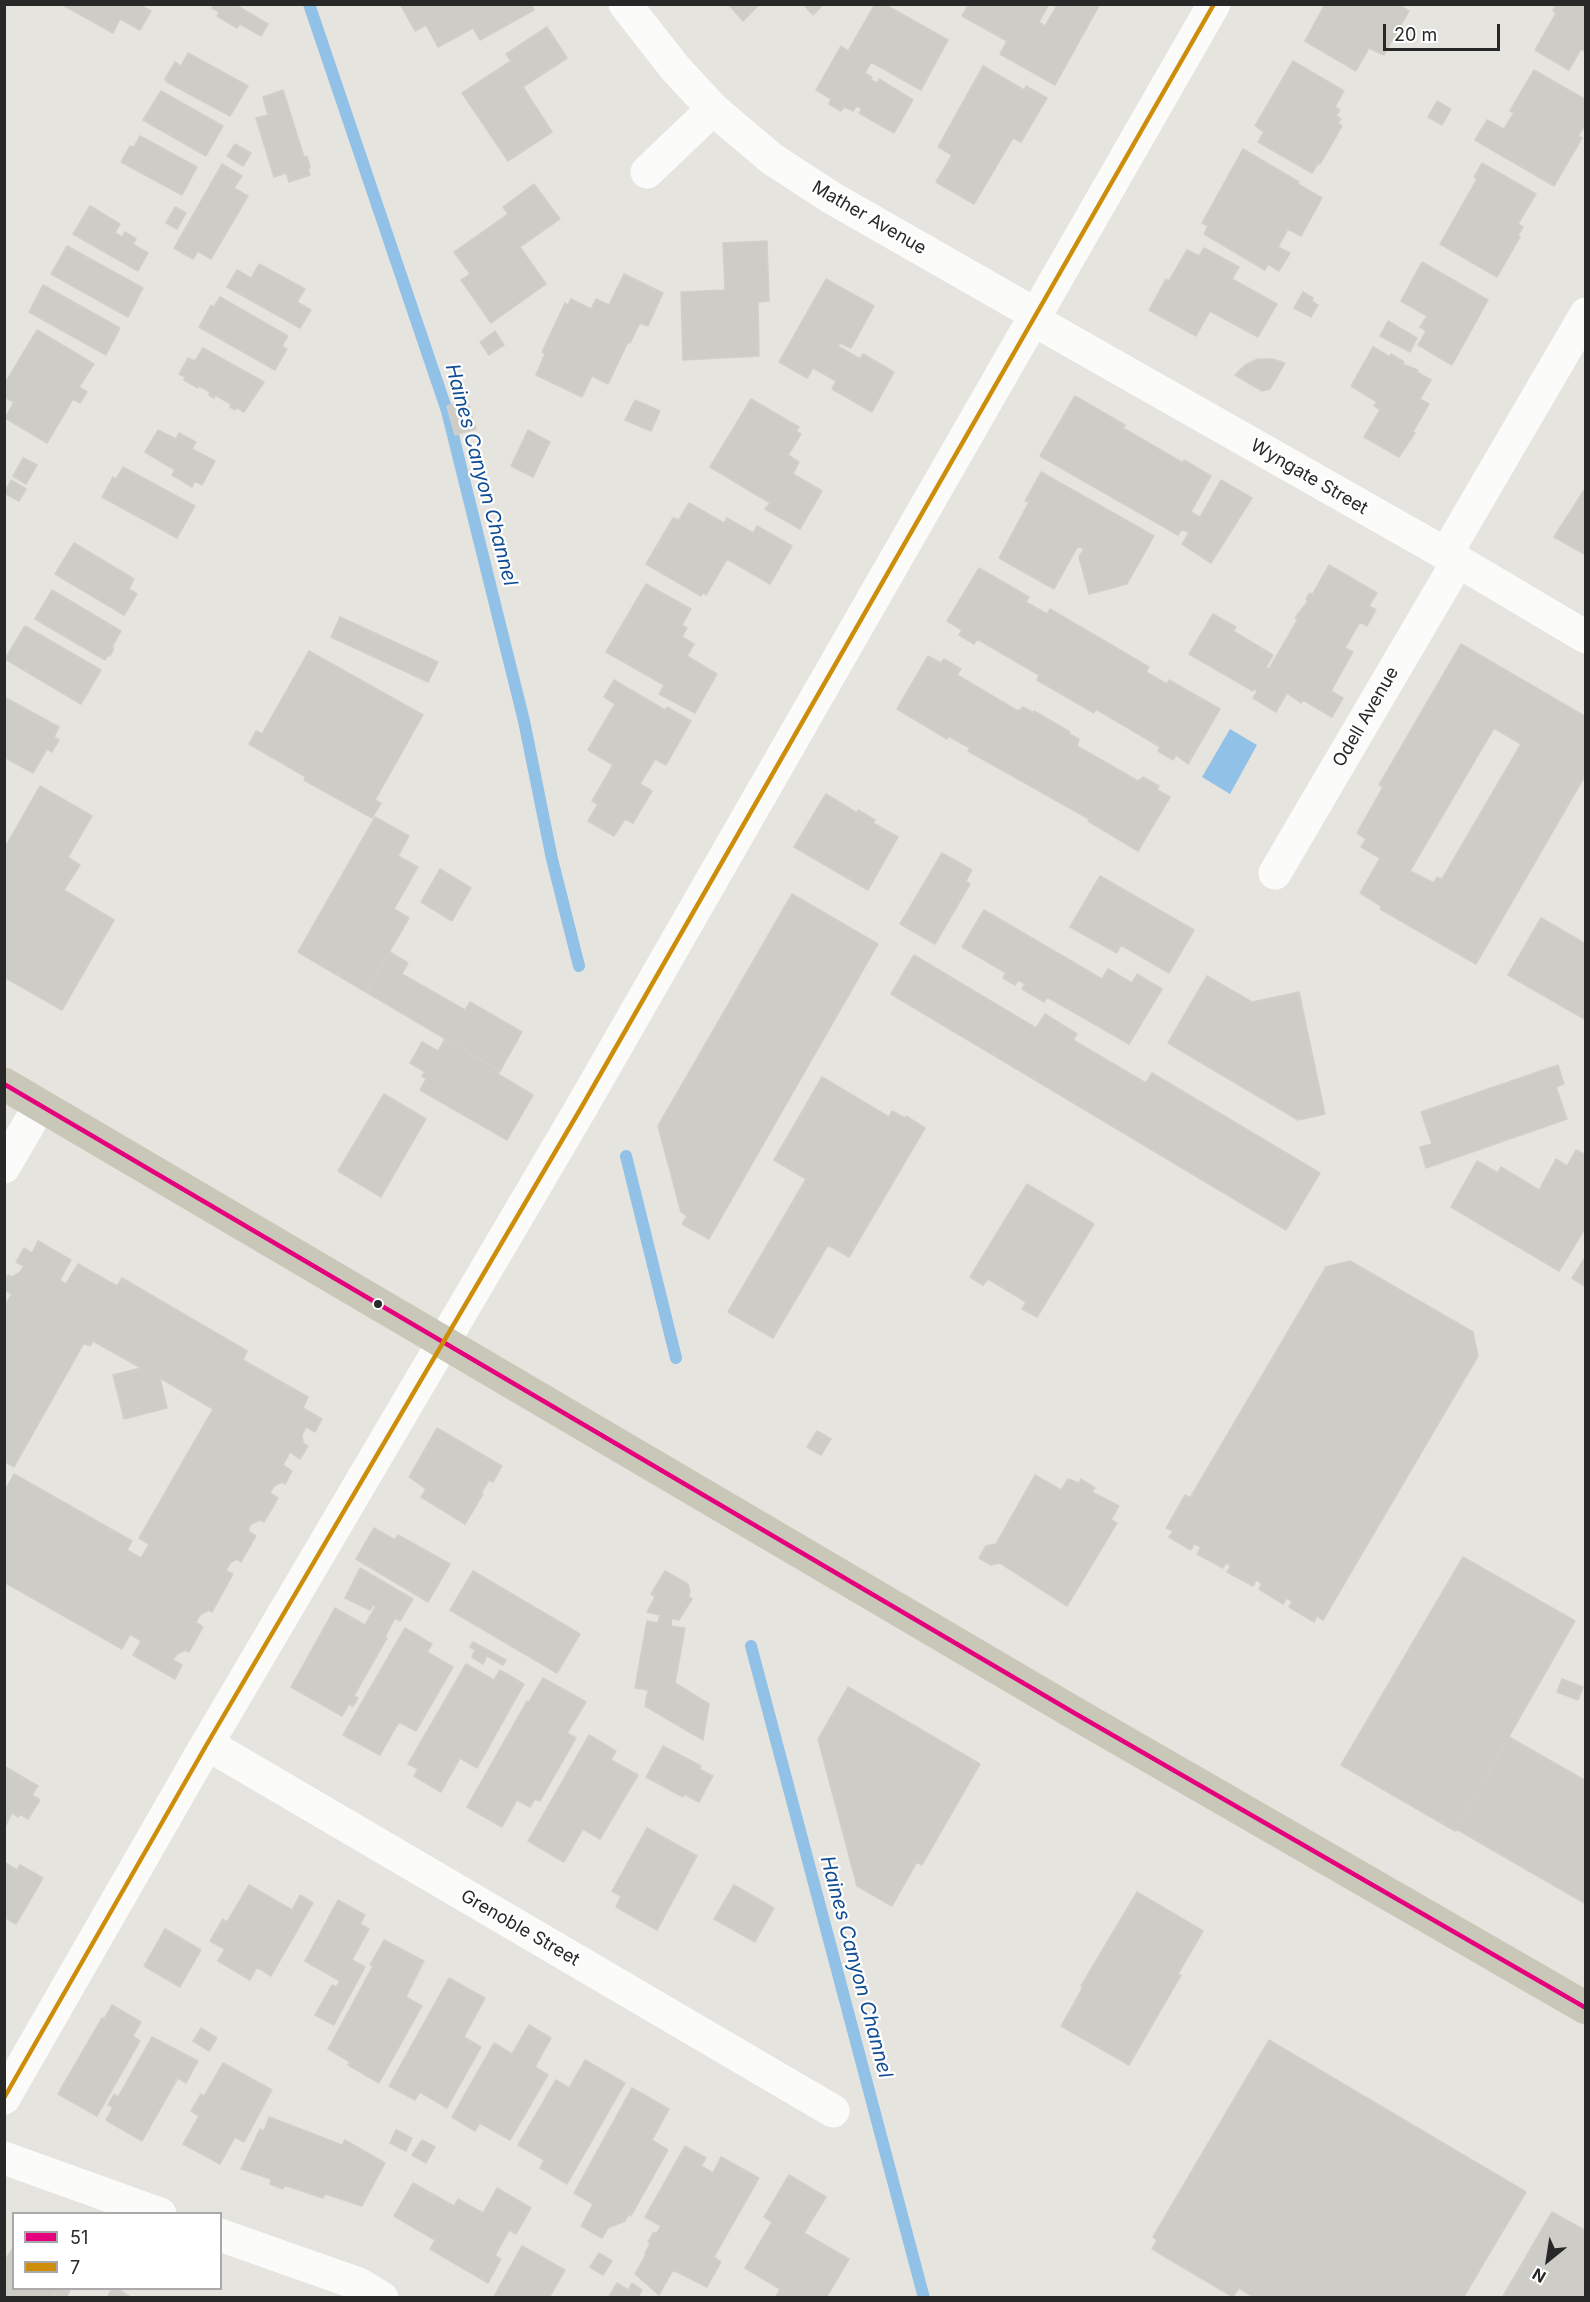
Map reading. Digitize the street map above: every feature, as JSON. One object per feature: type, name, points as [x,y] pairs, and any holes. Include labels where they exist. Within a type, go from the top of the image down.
[{"type":"main road","points":[[4,1084],[1076,1714],[1586,2008]]},
{"type":"street","name":"Mather Avenue","points":[[625,4],[675,68],[713,109],[772,159],[832,198],[1034,316]]},
{"type":"street","points":[[4,2098],[207,1744],[581,1108],[1214,4]]},
{"type":"street","points":[[647,172],[713,109]]},
{"type":"street","name":"Odell Avenue","points":[[1275,873],[1586,314]]},
{"type":"street","name":"Wyngate Street","points":[[1034,316],[1586,637]]},
{"type":"street","points":[[4,1167],[40,1105]]},
{"type":"street","name":"Grenoble Street","points":[[207,1744],[833,2111]]},
{"type":"street","points":[[4,2158],[154,2212]]},
{"type":"street","points":[[222,2236],[359,2284],[382,2298]]},
{"type":"water","points":[[1230,729],[1257,745],[1230,794],[1202,777]]},
{"type":"building","points":[[61,4],[138,4],[151,11],[140,30],[120,19],[113,33]]},
{"type":"building","points":[[214,4],[234,4],[268,24],[261,36],[240,24],[237,28],[217,16],[219,12],[212,8]]},
{"type":"building","points":[[400,4],[531,4],[534,10],[480,40],[473,28],[438,47],[426,25],[415,31]]},
{"type":"building","points":[[728,4],[760,4],[743,21]]},
{"type":"building","points":[[803,4],[824,4],[813,15]]},
{"type":"building","points":[[875,4],[884,4],[948,40],[921,90],[871,62],[865,73],[872,77],[871,80],[877,83],[879,79],[913,100],[894,133],[859,113],[862,109],[857,106],[853,111],[844,107],[841,111],[829,104],[831,99],[816,90],[841,46],[848,51]]},
{"type":"building","points":[[969,4],[1049,4],[1039,22],[1045,26],[1058,4],[1100,4],[1055,85],[1000,54],[1007,41],[962,16]]},
{"type":"building","points":[[1325,4],[1397,4],[1409,11],[1384,55],[1369,48],[1356,71],[1305,41]]},
{"type":"building","points":[[1556,4],[1586,4],[1586,52],[1581,49],[1569,70],[1535,50],[1556,13],[1553,11]]},
{"type":"building","points":[[547,27],[567,58],[523,87],[552,132],[508,161],[462,93],[511,61],[506,54]]},
{"type":"building","points":[[188,53],[248,86],[230,116],[165,79],[175,62],[181,66]]},
{"type":"building","points":[[1293,61],[1344,91],[1335,107],[1340,110],[1336,116],[1341,119],[1338,123],[1342,126],[1320,164],[1318,163],[1312,173],[1258,142],[1264,132],[1255,126]]},
{"type":"building","points":[[983,66],[1024,90],[1026,86],[1047,98],[1021,142],[1013,138],[974,204],[936,182],[952,155],[938,147]]},
{"type":"building","points":[[1534,70],[1586,100],[1586,124],[1578,136],[1582,138],[1554,186],[1475,140],[1487,120],[1504,129],[1514,113],[1510,111]]},
{"type":"building","points":[[283,90],[304,157],[307,156],[310,168],[308,169],[310,175],[289,182],[286,173],[274,177],[256,118],[268,115],[263,97]]},
{"type":"building","points":[[161,91],[223,126],[206,156],[143,120]]},
{"type":"building","points":[[1437,101],[1451,109],[1442,125],[1428,117]]},
{"type":"building","points":[[140,136],[197,167],[182,195],[121,162],[130,146],[134,147]]},
{"type":"building","points":[[235,144],[251,153],[243,166],[227,156]]},
{"type":"building","points":[[1243,149],[1322,198],[1301,236],[1288,229],[1278,247],[1290,253],[1279,271],[1268,264],[1265,270],[1204,234],[1208,226],[1202,223]]},
{"type":"building","points":[[1482,163],[1536,194],[1518,224],[1523,227],[1518,236],[1520,237],[1497,277],[1440,244],[1477,179],[1474,177]]},
{"type":"building","points":[[222,164],[242,176],[234,188],[248,196],[211,259],[198,251],[193,259],[174,248]]},
{"type":"building","points":[[534,184],[560,219],[520,247],[546,284],[491,323],[461,280],[470,274],[454,252],[508,214],[503,207]]},
{"type":"building","points":[[90,206],[120,224],[115,233],[122,237],[125,232],[136,239],[133,244],[148,253],[138,271],[73,234]]},
{"type":"building","points":[[175,207],[186,213],[177,229],[166,223]]},
{"type":"building","points":[[767,241],[769,301],[758,302],[759,356],[683,360],[681,292],[725,290],[723,243]]},
{"type":"building","points":[[67,246],[143,288],[128,317],[51,274]]},
{"type":"building","points":[[1204,248],[1239,267],[1232,279],[1277,304],[1258,337],[1210,311],[1196,336],[1149,310],[1166,279],[1169,281],[1187,250],[1199,256]]},
{"type":"building","points":[[1422,262],[1488,300],[1452,365],[1418,345],[1426,331],[1420,327],[1427,316],[1401,301]]},
{"type":"building","points":[[259,264],[305,289],[297,302],[311,310],[300,328],[227,287],[237,270],[251,278]]},
{"type":"building","points":[[624,274],[663,293],[648,326],[640,323],[630,343],[628,342],[608,384],[592,376],[582,397],[536,375],[545,354],[542,352],[565,303],[568,305],[571,299],[591,309],[596,299],[609,305]]},
{"type":"building","points":[[826,279],[874,306],[851,348],[840,343],[838,346],[860,359],[863,354],[894,372],[872,412],[832,389],[836,381],[813,368],[807,378],[779,362]]},
{"type":"building","points":[[43,285],[120,328],[106,355],[29,312]]},
{"type":"building","points":[[1303,292],[1313,298],[1312,301],[1318,305],[1311,317],[1294,308]]},
{"type":"building","points":[[220,297],[288,336],[282,346],[287,349],[275,370],[199,327],[211,305],[214,307]]},
{"type":"building","points":[[1388,321],[1417,338],[1410,352],[1380,336]]},
{"type":"building","points":[[37,330],[94,364],[79,387],[87,392],[80,403],[73,399],[47,443],[5,418],[14,402],[4,397],[4,385]]},
{"type":"building","points":[[495,331],[504,345],[489,355],[480,342]]},
{"type":"building","points":[[1373,347],[1390,357],[1391,354],[1404,362],[1402,364],[1418,370],[1417,372],[1431,380],[1420,399],[1429,404],[1413,432],[1415,433],[1399,457],[1364,437],[1380,410],[1374,406],[1377,402],[1351,386]]},
{"type":"building","points":[[203,348],[264,382],[244,412],[236,407],[235,410],[230,407],[231,404],[215,395],[214,398],[209,395],[210,392],[184,380],[185,377],[179,374],[188,358],[195,361]]},
{"type":"building","points":[[1258,359],[1272,359],[1285,363],[1270,389],[1262,391],[1235,375],[1245,365]]},
{"type":"building","points":[[1075,396],[1125,425],[1123,428],[1183,463],[1184,460],[1211,476],[1191,512],[1200,517],[1221,480],[1252,498],[1211,563],[1182,544],[1189,533],[1182,529],[1178,535],[1040,456]]},
{"type":"building","points":[[751,399],[799,427],[796,431],[801,434],[788,455],[799,462],[793,474],[822,491],[800,529],[765,509],[770,503],[710,467]]},
{"type":"building","points":[[467,400],[476,429],[455,435],[447,406]]},
{"type":"building","points":[[635,400],[660,411],[651,431],[625,420]]},
{"type":"building","points":[[158,430],[176,439],[179,433],[196,442],[192,449],[215,461],[202,485],[195,481],[192,487],[172,475],[175,470],[145,452]]},
{"type":"building","points":[[528,430],[550,442],[533,477],[511,466]]},
{"type":"building","points":[[23,458],[37,465],[26,484],[13,476]]},
{"type":"building","points":[[123,467],[195,506],[177,538],[102,497],[113,477],[116,479]]},
{"type":"building","points":[[1041,472],[1154,536],[1127,584],[1089,594],[1079,557],[1084,549],[1078,546],[1054,589],[999,558],[1029,502],[1025,501]]},
{"type":"building","points":[[11,480],[26,489],[19,501],[4,493]]},
{"type":"building","points":[[1586,487],[1586,555],[1554,537]]},
{"type":"building","points":[[689,503],[724,523],[727,518],[753,533],[757,526],[792,546],[770,584],[727,559],[706,595],[703,593],[701,596],[646,564],[673,518],[679,520]]},
{"type":"building","points":[[74,543],[134,579],[129,589],[137,594],[124,615],[55,574]]},
{"type":"building","points":[[1329,565],[1377,593],[1369,606],[1376,610],[1367,626],[1360,622],[1345,648],[1353,652],[1331,691],[1343,698],[1332,717],[1303,700],[1301,703],[1287,693],[1276,712],[1253,698],[1257,691],[1254,689],[1253,691],[1189,654],[1213,614],[1236,627],[1233,631],[1273,655],[1266,667],[1269,669],[1298,619],[1295,618],[1308,601],[1306,599],[1310,593],[1312,595]]},
{"type":"building","points":[[979,568],[1029,597],[1026,602],[1047,614],[1050,609],[1149,667],[1146,672],[1167,684],[1169,680],[1220,709],[1188,764],[1176,755],[1173,760],[1158,751],[1160,747],[1096,709],[1094,713],[1037,680],[1039,675],[977,639],[974,644],[959,635],[962,630],[947,621]]},
{"type":"building","points":[[646,584],[691,609],[682,625],[687,628],[682,637],[694,644],[687,656],[717,674],[695,713],[659,694],[664,685],[606,652]]},
{"type":"building","points":[[52,590],[121,631],[110,656],[108,655],[105,660],[35,619]]},
{"type":"building","points":[[340,617],[438,662],[428,682],[331,637]]},
{"type":"building","points":[[25,626],[101,670],[81,704],[5,659]]},
{"type":"building","points":[[1461,644],[1586,717],[1586,774],[1476,964],[1380,909],[1381,906],[1360,893],[1380,858],[1361,847],[1366,839],[1357,833],[1383,787],[1379,785]],"holes":[[[1494,728],[1521,744],[1442,879],[1437,877],[1434,883],[1410,871]]]},
{"type":"building","points":[[309,651],[423,715],[375,800],[381,803],[372,818],[304,780],[306,777],[249,744],[256,731],[262,734]]},
{"type":"building","points":[[928,656],[941,663],[944,659],[961,669],[957,675],[1018,711],[1023,707],[1034,713],[1034,711],[1070,732],[1069,734],[1079,739],[1077,746],[1138,781],[1143,777],[1159,786],[1157,790],[1170,797],[1138,851],[1088,821],[1089,819],[968,751],[970,748],[948,736],[947,739],[897,709]]},
{"type":"building","points":[[614,680],[665,710],[667,707],[691,721],[666,765],[655,759],[640,784],[652,791],[633,823],[625,819],[614,836],[588,821],[598,804],[592,801],[613,765],[588,750],[615,704],[604,697]]},
{"type":"building","points":[[4,697],[59,727],[54,737],[59,740],[52,752],[47,749],[33,773],[4,757]]},
{"type":"building","points":[[40,786],[92,816],[68,857],[80,865],[64,890],[114,920],[62,1010],[4,977],[4,849]]},
{"type":"building","points":[[826,794],[857,813],[858,810],[875,820],[873,823],[898,837],[868,890],[794,847]]},
{"type":"building","points":[[375,817],[409,836],[398,856],[418,867],[394,909],[409,918],[366,992],[298,952]]},
{"type":"building","points":[[942,853],[972,870],[966,881],[970,884],[935,944],[900,924]]},
{"type":"building","points":[[440,869],[471,888],[452,921],[421,902]]},
{"type":"building","points":[[1100,876],[1194,930],[1169,973],[1121,945],[1117,953],[1070,927]]},
{"type":"building","points":[[792,894],[878,944],[709,1239],[682,1224],[687,1216],[681,1212],[658,1126]]},
{"type":"building","points":[[984,910],[1102,979],[1108,969],[1132,983],[1137,974],[1162,989],[1129,1044],[1047,997],[1044,1002],[1022,989],[1025,984],[1018,980],[1015,985],[1003,978],[1006,973],[962,947]]},
{"type":"building","points":[[1541,918],[1586,944],[1586,1020],[1508,975]]},
{"type":"building","points":[[390,952],[408,963],[402,974],[465,1010],[470,1002],[522,1032],[500,1071],[366,992]]},
{"type":"building","points":[[914,955],[1036,1028],[1045,1014],[1077,1034],[1073,1040],[1146,1083],[1152,1073],[1320,1173],[1286,1230],[891,994]]},
{"type":"building","points":[[1207,976],[1252,1002],[1299,992],[1325,1114],[1298,1120],[1168,1043]]},
{"type":"building","points":[[445,1039],[500,1071],[498,1074],[533,1095],[507,1140],[420,1090],[426,1079],[422,1076],[425,1072],[410,1063],[422,1042],[438,1051]]},
{"type":"building","points":[[1558,1065],[1564,1084],[1556,1087],[1567,1119],[1426,1168],[1420,1147],[1432,1144],[1421,1112]]},
{"type":"building","points":[[822,1077],[889,1117],[892,1111],[905,1118],[906,1116],[925,1128],[849,1257],[828,1245],[773,1338],[728,1312],[806,1179],[774,1160]]},
{"type":"building","points":[[384,1094],[426,1119],[381,1197],[338,1171]]},
{"type":"building","points":[[1576,1150],[1586,1155],[1586,1227],[1559,1271],[1451,1207],[1477,1161],[1498,1173],[1501,1167],[1539,1190],[1556,1159],[1567,1166]]},
{"type":"building","points":[[1027,1184],[1094,1224],[1037,1317],[1022,1309],[1026,1302],[988,1279],[983,1285],[970,1277]]},
{"type":"building","points":[[38,1241],[71,1260],[60,1280],[66,1284],[78,1264],[117,1286],[122,1278],[247,1351],[243,1360],[308,1397],[303,1408],[322,1419],[315,1432],[306,1427],[302,1435],[303,1443],[308,1446],[300,1459],[290,1452],[283,1465],[292,1471],[285,1484],[282,1482],[274,1486],[270,1493],[278,1498],[264,1522],[260,1520],[251,1524],[248,1531],[256,1536],[241,1562],[237,1559],[230,1563],[226,1571],[233,1574],[212,1612],[209,1610],[200,1615],[196,1622],[203,1627],[189,1652],[185,1650],[177,1654],[173,1660],[182,1665],[175,1679],[133,1655],[141,1641],[130,1634],[122,1649],[4,1582],[4,1492],[14,1474],[132,1541],[127,1550],[141,1558],[149,1544],[139,1538],[213,1409],[160,1378],[167,1408],[124,1419],[113,1375],[141,1368],[93,1341],[90,1346],[84,1343],[14,1467],[4,1461],[4,1306],[12,1294],[4,1290],[4,1281],[8,1275],[12,1277],[20,1272],[24,1266],[16,1262],[24,1248],[32,1253]]},
{"type":"building","points":[[1586,1256],[1586,1287],[1572,1278]]},
{"type":"building","points":[[1350,1261],[1473,1332],[1478,1356],[1323,1620],[1317,1616],[1314,1622],[1289,1607],[1292,1602],[1287,1598],[1283,1604],[1259,1589],[1262,1584],[1256,1580],[1253,1586],[1227,1572],[1231,1566],[1226,1563],[1223,1568],[1197,1554],[1201,1547],[1194,1544],[1191,1550],[1169,1537],[1173,1531],[1166,1528],[1185,1495],[1190,1498],[1326,1267]]},
{"type":"building","points":[[437,1428],[502,1466],[493,1482],[489,1480],[465,1524],[421,1497],[426,1489],[409,1477]]},
{"type":"building","points":[[817,1431],[831,1439],[821,1455],[807,1447]]},
{"type":"building","points":[[1035,1475],[1061,1490],[1068,1479],[1079,1483],[1081,1479],[1095,1488],[1092,1492],[1119,1506],[1111,1520],[1117,1523],[1067,1606],[1000,1563],[991,1565],[979,1558],[986,1546],[996,1544]]},
{"type":"building","points":[[374,1528],[395,1540],[398,1535],[450,1564],[428,1602],[356,1559]]},
{"type":"building","points":[[1463,1557],[1575,1621],[1455,1831],[1341,1765]]},
{"type":"building","points":[[360,1568],[413,1599],[400,1621],[395,1618],[385,1637],[387,1638],[354,1696],[358,1698],[353,1706],[349,1704],[342,1716],[291,1687],[335,1608],[365,1625],[376,1606],[373,1605],[370,1610],[345,1598]]},
{"type":"building","points":[[473,1571],[580,1634],[557,1673],[450,1610]]},
{"type":"building","points":[[665,1571],[688,1584],[690,1592],[688,1596],[692,1599],[679,1620],[672,1618],[671,1626],[685,1628],[675,1683],[709,1704],[703,1740],[645,1706],[648,1690],[635,1688],[647,1621],[658,1623],[660,1615],[647,1612],[655,1597],[651,1594]]},
{"type":"building","points":[[405,1628],[432,1644],[427,1652],[453,1667],[416,1731],[399,1722],[380,1755],[343,1735]]},
{"type":"building","points":[[473,1642],[506,1660],[503,1665],[487,1656],[483,1664],[472,1657],[475,1650],[470,1647]]},
{"type":"building","points":[[466,1664],[494,1680],[500,1670],[524,1684],[477,1768],[460,1758],[441,1792],[414,1776],[418,1769],[408,1764]]},
{"type":"building","points":[[543,1678],[586,1702],[567,1733],[576,1738],[540,1801],[535,1799],[530,1807],[517,1800],[502,1827],[467,1807],[527,1701],[529,1702]]},
{"type":"building","points":[[1562,1679],[1583,1687],[1578,1700],[1557,1692]]},
{"type":"building","points":[[848,1687],[980,1764],[922,1865],[917,1862],[892,1906],[857,1886],[818,1739]]},
{"type":"building","points":[[589,1735],[616,1751],[611,1760],[638,1775],[600,1839],[583,1829],[564,1862],[528,1841]]},
{"type":"building","points":[[1509,1737],[1586,1781],[1586,1904],[1458,1830],[1455,1831]]},
{"type":"building","points":[[663,1746],[701,1766],[699,1769],[713,1776],[699,1802],[684,1794],[683,1797],[646,1777]]},
{"type":"building","points":[[4,1766],[38,1786],[32,1795],[40,1800],[28,1819],[20,1814],[18,1817],[12,1813],[6,1825]]},
{"type":"building","points":[[647,1828],[697,1856],[657,1930],[616,1907],[621,1896],[612,1891]]},
{"type":"building","points":[[4,1862],[17,1870],[20,1865],[43,1878],[16,1924],[4,1917]]},
{"type":"building","points":[[249,1885],[292,1910],[300,1895],[313,1903],[271,1976],[257,1967],[250,1980],[218,1961],[225,1949],[210,1941],[223,1919],[227,1922]]},
{"type":"building","points":[[734,1885],[774,1908],[755,1942],[714,1919]]},
{"type":"building","points":[[1137,1892],[1203,1931],[1178,1974],[1181,1975],[1129,2065],[1061,2026],[1083,1987],[1081,1986]]},
{"type":"building","points":[[338,1900],[365,1915],[360,1924],[369,1929],[352,1960],[365,1967],[334,2025],[315,2015],[332,1985],[336,1987],[340,1981],[305,1961]]},
{"type":"building","points":[[165,1929],[201,1950],[180,1987],[144,1966]]},
{"type":"building","points":[[384,1940],[424,1961],[406,1997],[422,2006],[379,2083],[348,2065],[350,2062],[328,2049],[373,1966],[370,1965]]},
{"type":"building","points":[[449,1978],[485,1998],[464,2037],[481,2047],[447,2108],[420,2092],[415,2100],[389,2086]]},
{"type":"building","points":[[112,2005],[141,2022],[133,2036],[140,2041],[97,2116],[58,2094],[102,2018],[104,2019]]},
{"type":"building","points":[[529,2025],[551,2038],[535,2067],[548,2075],[510,2140],[480,2123],[475,2131],[452,2117],[494,2043],[512,2054]]},
{"type":"building","points":[[201,2028],[217,2038],[209,2051],[193,2041]]},
{"type":"building","points":[[152,2037],[198,2061],[186,2083],[178,2078],[142,2141],[106,2120],[113,2107],[108,2105],[114,2094],[118,2097]]},
{"type":"building","points":[[1269,2040],[1526,2192],[1463,2298],[1255,2298],[1239,2288],[1233,2297],[1152,2249],[1157,2240],[1153,2237]]},
{"type":"building","points":[[585,2060],[625,2083],[567,2184],[540,2168],[544,2160],[518,2145],[556,2080],[569,2088]]},
{"type":"building","points":[[223,2063],[272,2090],[244,2142],[235,2137],[220,2164],[183,2144],[199,2116],[191,2111],[201,2094],[204,2096]]},
{"type":"building","points":[[632,2088],[669,2109],[652,2140],[668,2150],[631,2216],[629,2214],[625,2221],[608,2228],[602,2238],[581,2226],[593,2204],[574,2193]]},
{"type":"building","points":[[269,2117],[342,2145],[345,2140],[385,2163],[362,2206],[325,2194],[323,2198],[284,2185],[283,2189],[270,2184],[271,2179],[241,2169],[260,2129],[264,2131]]},
{"type":"building","points":[[396,2130],[412,2138],[406,2151],[390,2143]]},
{"type":"building","points":[[422,2140],[435,2147],[426,2163],[412,2155]]},
{"type":"building","points":[[685,2146],[706,2158],[701,2166],[713,2173],[721,2157],[759,2178],[714,2257],[721,2262],[707,2287],[673,2270],[659,2295],[635,2274],[646,2254],[650,2244],[648,2242],[661,2226],[645,2217]]},
{"type":"building","points":[[789,2175],[826,2197],[804,2233],[849,2259],[826,2298],[775,2298],[780,2289],[745,2268],[772,2222],[764,2217]]},
{"type":"building","points":[[413,2183],[454,2206],[458,2199],[483,2213],[497,2188],[531,2208],[516,2234],[509,2230],[495,2256],[501,2259],[488,2283],[430,2249],[435,2240],[394,2216]]},
{"type":"building","points":[[1552,2212],[1586,2231],[1586,2298],[1502,2298]]},
{"type":"building","points":[[522,2246],[565,2270],[549,2298],[493,2298]]},
{"type":"building","points":[[12,2249],[12,2290],[70,2290],[66,2298],[59,2298],[53,2294],[52,2298],[4,2298],[4,2262]]},
{"type":"building","points":[[599,2253],[612,2261],[603,2275],[590,2267]]},
{"type":"building","points":[[617,2283],[628,2290],[632,2283],[642,2290],[638,2298],[608,2298]]},
{"type":"building","points":[[111,2290],[119,2290],[132,2298],[107,2298]]},
{"type":"waterway","name":"Haines Canyon Channel","points":[[309,4],[447,411],[524,721],[552,859],[579,966]]},
{"type":"waterway","name":"Haines Canyon Channel","points":[[626,1156],[676,1358]]},
{"type":"waterway","name":"Haines Canyon Channel","points":[[751,1646],[924,2298]]},
{"type":"transit line","name":"7","points":[[4,2098],[207,1744],[581,1108],[1214,4]]},
{"type":"transit line","name":"51","points":[[4,1084],[1076,1714],[1586,2008]]}]
